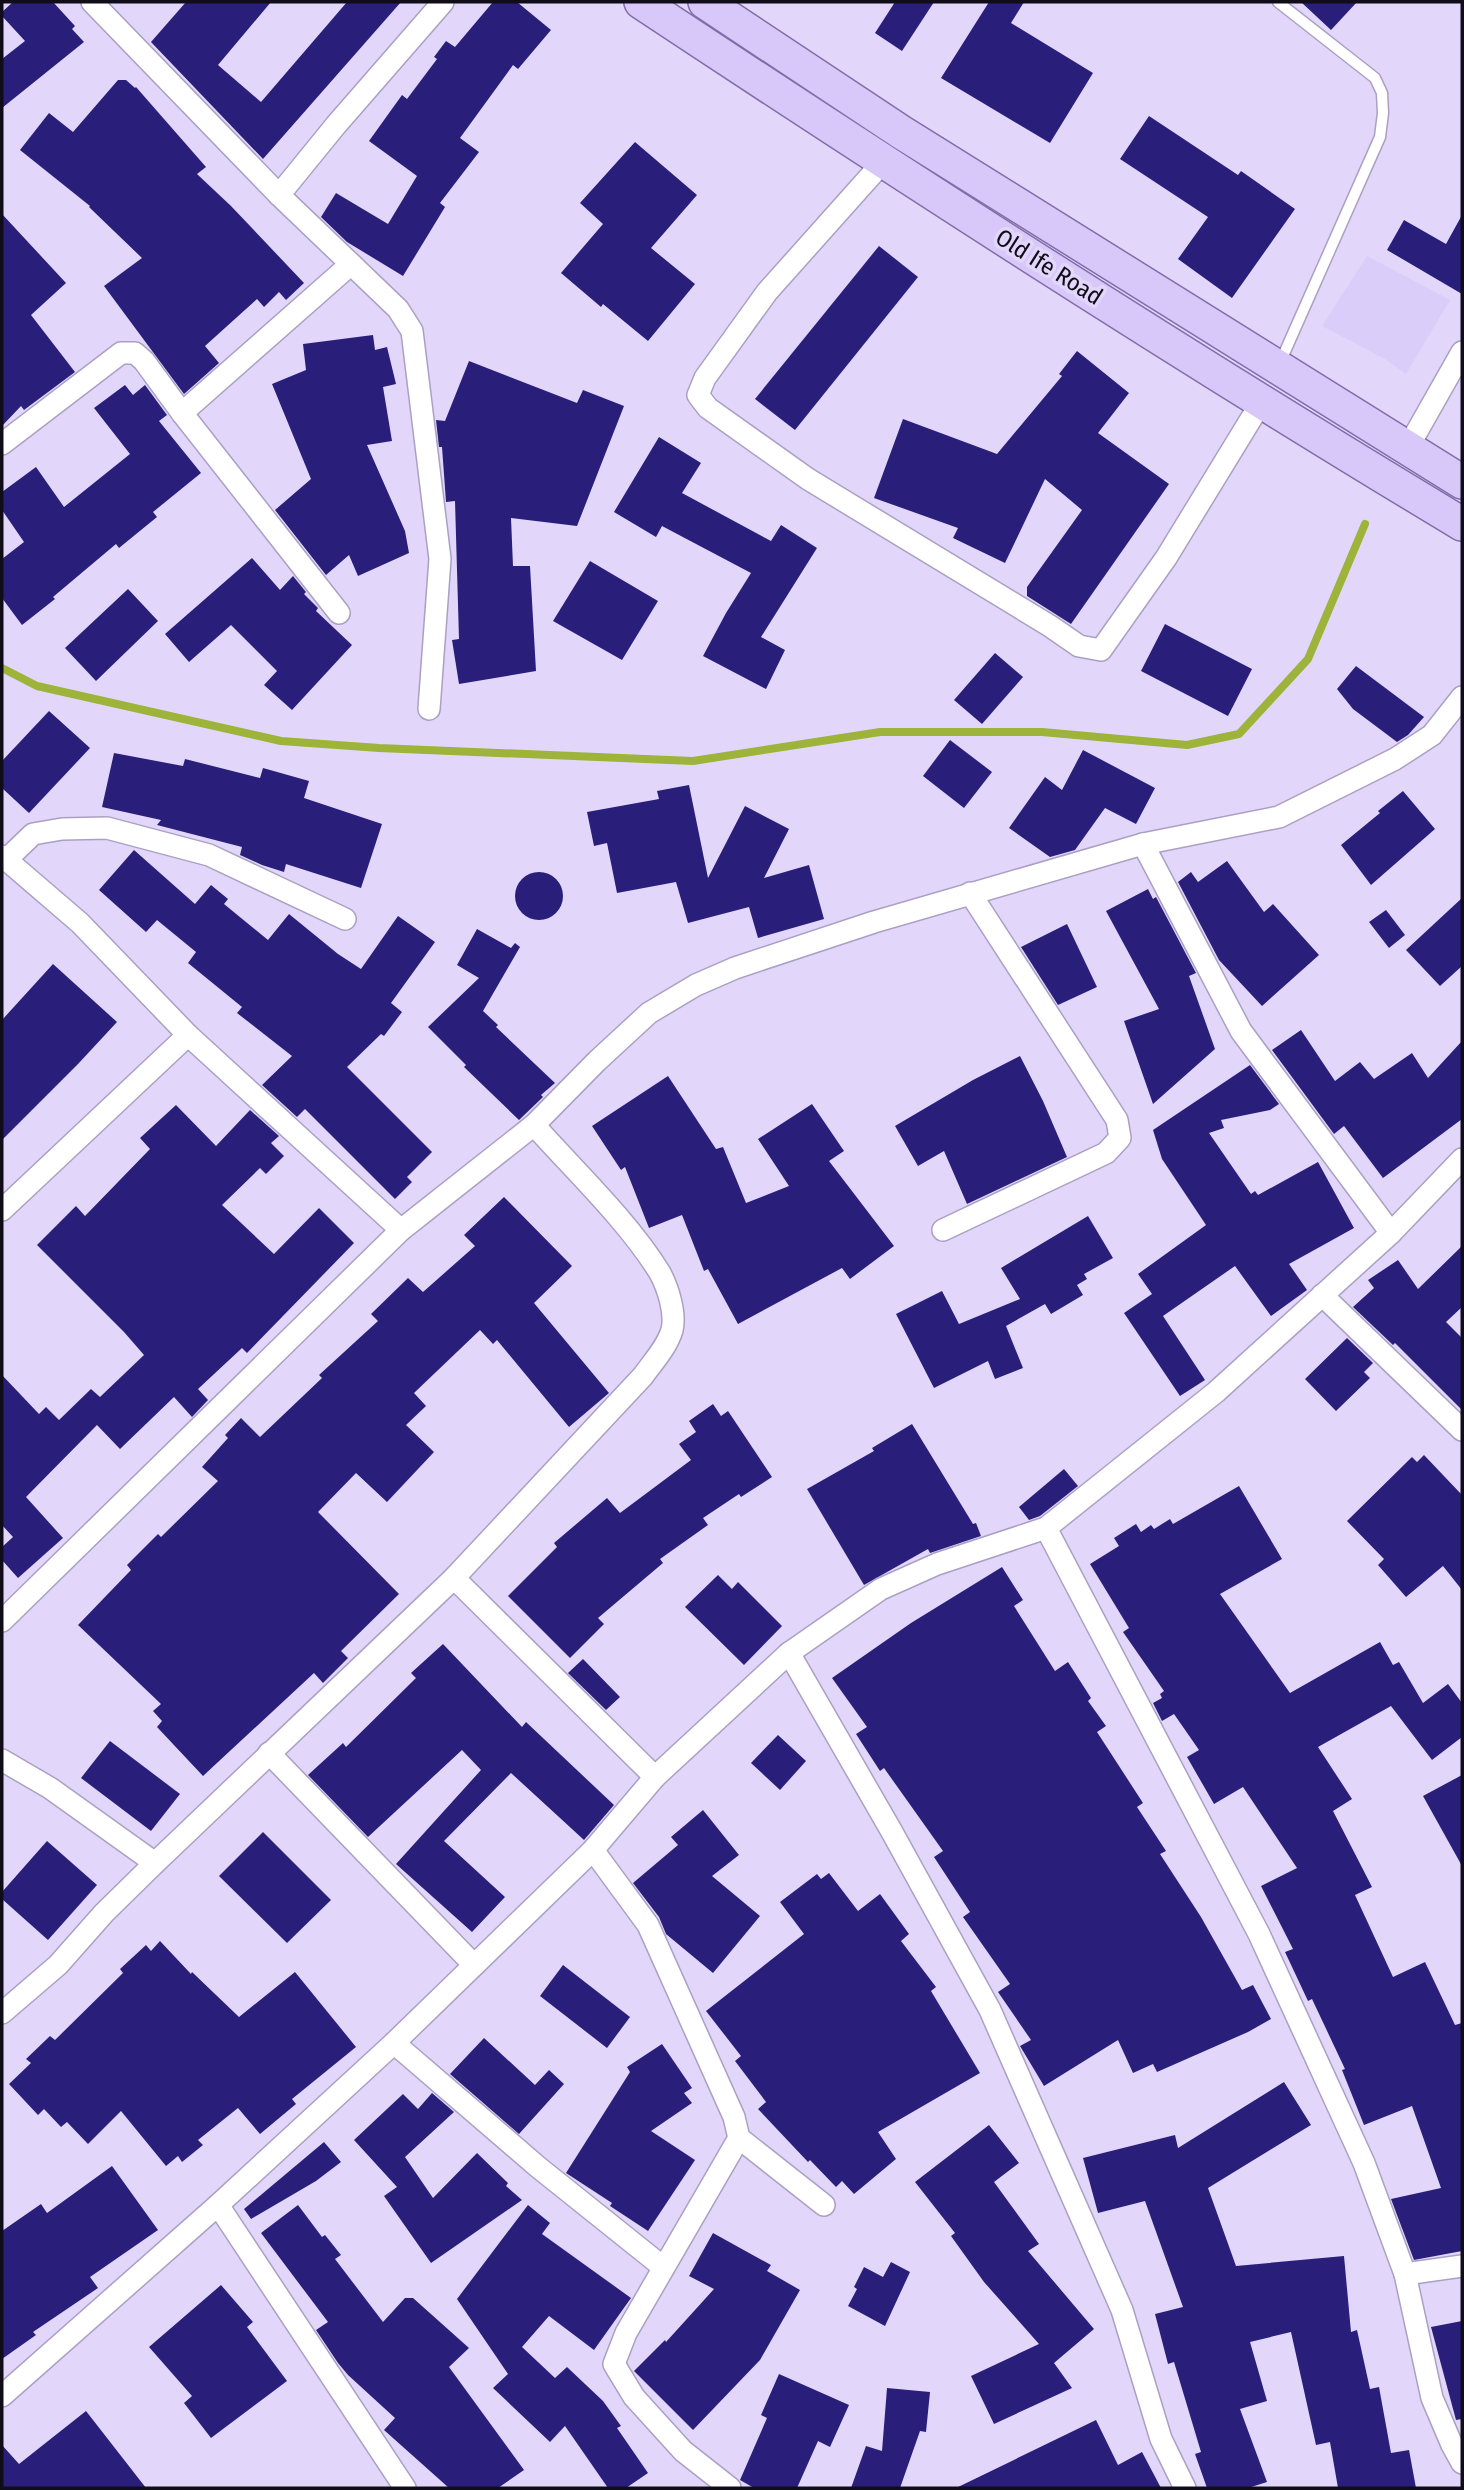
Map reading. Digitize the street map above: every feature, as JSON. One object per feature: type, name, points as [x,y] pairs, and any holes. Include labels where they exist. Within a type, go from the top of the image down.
[{"type":"main road","name":"Old Ife Road","points":[[641,2],[883,162],[1462,524]]},
{"type":"main road","name":"Old Ife Road","points":[[710,6],[901,132],[1462,482]]},
{"type":"main road","points":[[697,39],[710,6]]},
{"type":"street","points":[[92,2],[279,195],[398,309],[412,331],[440,559],[429,709]]},
{"type":"street","points":[[279,195],[443,2]]},
{"type":"street","points":[[883,162],[767,292],[705,377],[698,395],[708,408],[808,479],[1079,646],[1101,650],[1166,558],[1262,401]]},
{"type":"street","points":[[182,413],[351,264]]},
{"type":"street","points":[[1407,449],[1462,352]]},
{"type":"street","points":[[2,443],[121,353],[135,353],[144,361],[339,612]]},
{"type":"street","points":[[2,1620],[401,1230],[534,1125],[649,1013],[696,985],[772,955],[970,893],[1143,844],[1279,817],[1414,747],[1432,735],[1462,697]]},
{"type":"street","points":[[345,919],[209,855],[107,828],[62,829],[33,834],[4,858],[80,923],[188,1035],[401,1230]]},
{"type":"street","points":[[1143,844],[1241,1031],[1391,1233]]},
{"type":"street","points":[[943,1230],[1107,1153],[1120,1138],[1117,1120],[970,893]]},
{"type":"street","points":[[2,1210],[188,1035]]},
{"type":"street","points":[[2,2013],[58,1965],[104,1913],[155,1863],[454,1578],[643,1376],[660,1353],[672,1330],[672,1308],[661,1275],[624,1226],[534,1125]]},
{"type":"street","points":[[2,2396],[218,2206],[394,2043],[593,1850],[655,1777],[789,1653],[881,1588],[937,1564],[1046,1528],[1216,1392],[1391,1233],[1462,1159]]},
{"type":"street","points":[[1322,1295],[1462,1430]]},
{"type":"street","points":[[1046,1528],[1259,1934],[1364,2163],[1405,2274],[1432,2398],[1462,2463]]},
{"type":"street","points":[[454,1578],[655,1777]]},
{"type":"street","points":[[789,1653],[990,2010],[1122,2310],[1161,2438],[1185,2488]]},
{"type":"street","points":[[269,1753],[474,1965]]},
{"type":"street","points":[[2,1760],[50,1788],[155,1863]]},
{"type":"street","points":[[593,1850],[648,1925],[729,2105],[739,2138],[824,2206]]},
{"type":"street","points":[[394,2043],[538,2167],[663,2267]]},
{"type":"street","points":[[730,2488],[683,2451],[634,2397],[614,2364],[626,2333],[739,2138]]},
{"type":"street","points":[[218,2206],[405,2488]]},
{"type":"street","points":[[1405,2274],[1462,2266]]},
{"type":"lane","points":[[1278,2],[1375,78],[1382,93],[1383,113],[1380,137],[1278,368]]},
{"type":"shaded area","points":[[1367,256],[1450,300],[1406,374],[1385,359],[1322,326]]},
{"type":"building","points":[[13,2],[53,2],[75,26],[72,29],[84,42],[2,108],[2,59],[25,41],[2,16],[2,12]]},
{"type":"building","points":[[186,2],[271,2],[218,65],[261,102],[347,2],[401,2],[263,159],[151,42]]},
{"type":"building","points":[[493,2],[517,2],[551,30],[518,69],[513,65],[460,138],[479,152],[440,203],[445,207],[403,276],[347,242],[321,217],[336,193],[388,224],[417,176],[369,141],[402,95],[407,99],[437,59],[434,57],[446,41],[455,47]]},
{"type":"building","points":[[895,2],[934,2],[902,51],[875,33]]},
{"type":"building","points":[[989,2],[1024,2],[1011,23],[1093,73],[1050,143],[941,78]]},
{"type":"building","points":[[1301,2],[1357,2],[1331,30]]},
{"type":"building","points":[[118,80],[126,80],[136,87],[206,167],[197,174],[304,283],[286,300],[279,292],[264,307],[257,299],[205,346],[219,363],[184,394],[104,286],[142,258],[90,206],[20,150],[49,113],[73,132]]},
{"type":"building","points":[[1149,116],[1238,175],[1241,171],[1295,209],[1232,298],[1178,259],[1208,217],[1120,159]]},
{"type":"building","points":[[635,142],[697,195],[651,248],[695,284],[648,341],[603,304],[601,307],[561,273],[603,224],[580,203]]},
{"type":"building","points":[[2,214],[66,283],[31,315],[75,372],[24,410],[21,406],[2,426]]},
{"type":"building","points":[[1462,215],[1462,294],[1387,250],[1404,220],[1446,244]]},
{"type":"building","points":[[879,246],[918,277],[795,430],[755,399]]},
{"type":"building","points":[[373,335],[375,350],[387,347],[396,384],[383,387],[392,441],[367,445],[405,531],[409,553],[358,576],[349,555],[326,575],[275,510],[311,479],[272,384],[306,370],[303,344]]},
{"type":"building","points":[[1077,351],[1129,393],[1098,433],[1169,484],[1071,624],[1027,596],[1027,587],[1082,510],[1045,479],[1005,563],[953,538],[958,528],[874,498],[903,419],[997,454],[1062,376],[1059,374]]},
{"type":"building","points":[[469,361],[577,403],[583,390],[624,406],[577,526],[511,518],[513,566],[530,566],[536,671],[459,684],[452,640],[459,639],[455,501],[446,502],[442,447],[439,447],[436,420],[445,421]]},
{"type":"building","points":[[125,385],[133,395],[145,385],[167,415],[159,421],[201,473],[153,512],[157,517],[119,548],[116,544],[22,625],[2,598],[2,559],[24,542],[2,510],[2,492],[36,467],[64,507],[130,454],[94,408]]},
{"type":"building","points":[[659,437],[701,463],[682,493],[771,541],[781,525],[817,548],[761,637],[785,650],[766,689],[703,656],[751,573],[662,526],[656,537],[614,512]]},
{"type":"building","points":[[252,558],[280,590],[293,576],[306,592],[304,594],[318,608],[316,611],[352,645],[292,710],[264,685],[277,671],[231,625],[189,662],[165,634]]},
{"type":"building","points":[[590,561],[658,601],[622,660],[553,621]]},
{"type":"building","points":[[128,589],[158,621],[96,681],[65,648]]},
{"type":"building","points":[[1165,624],[1252,669],[1228,716],[1141,671]]},
{"type":"building","points":[[995,653],[1023,677],[982,724],[954,700]]},
{"type":"building","points":[[1356,666],[1424,717],[1408,735],[1397,742],[1353,709],[1337,689]]},
{"type":"building","points":[[49,711],[90,748],[29,813],[2,788],[2,761]]},
{"type":"building","points":[[950,740],[992,772],[964,808],[923,776]]},
{"type":"building","points":[[1083,750],[1155,788],[1136,824],[1105,808],[1075,850],[1050,857],[1009,828],[1045,777],[1062,790]]},
{"type":"building","points":[[114,753],[183,766],[185,759],[260,778],[263,768],[309,781],[304,798],[382,824],[361,888],[286,864],[284,872],[240,855],[242,847],[157,825],[161,820],[102,807]]},
{"type":"building","points":[[689,785],[708,878],[745,806],[789,829],[764,878],[809,865],[824,919],[758,938],[749,907],[688,923],[676,882],[617,893],[607,843],[594,846],[587,812],[659,799],[657,791]]},
{"type":"building","points":[[1403,791],[1435,829],[1371,885],[1341,845]]},
{"type":"building","points":[[134,850],[195,904],[211,885],[228,899],[224,904],[268,940],[289,914],[361,969],[398,916],[435,942],[391,1003],[402,1012],[384,1036],[381,1034],[347,1067],[432,1152],[407,1177],[412,1182],[395,1199],[305,1109],[297,1117],[262,1085],[292,1056],[237,1013],[242,1007],[188,963],[196,952],[157,920],[146,932],[99,890]]},
{"type":"building","points":[[1227,861],[1264,912],[1273,904],[1319,955],[1262,1006],[1219,960],[1178,882],[1191,872],[1198,882]]},
{"type":"building","points":[[539,872],[556,879],[563,896],[556,913],[539,920],[522,913],[515,896],[522,879]]},
{"type":"building","points":[[1148,889],[1153,899],[1156,897],[1196,973],[1189,976],[1215,1049],[1153,1104],[1124,1021],[1159,1009],[1106,911]]},
{"type":"building","points":[[1462,898],[1462,966],[1440,986],[1406,950]]},
{"type":"building","points":[[1386,910],[1405,935],[1389,948],[1369,922]]},
{"type":"building","points":[[1067,924],[1097,987],[1058,1005],[1021,947]]},
{"type":"building","points":[[477,929],[511,948],[515,943],[520,947],[483,1011],[498,1025],[496,1027],[555,1083],[519,1120],[464,1067],[466,1065],[428,1027],[479,978],[457,965]]},
{"type":"building","points":[[53,964],[117,1022],[2,1140],[2,1020]]},
{"type":"building","points":[[1301,1030],[1335,1081],[1360,1062],[1374,1079],[1412,1053],[1428,1078],[1462,1041],[1462,1119],[1383,1178],[1344,1126],[1334,1134],[1272,1050]]},
{"type":"building","points":[[1020,1056],[1067,1157],[967,1204],[944,1151],[918,1166],[895,1126]]},
{"type":"building","points":[[1250,1065],[1279,1104],[1270,1110],[1221,1120],[1224,1128],[1209,1133],[1251,1194],[1255,1191],[1258,1195],[1318,1162],[1354,1228],[1289,1264],[1307,1290],[1271,1316],[1235,1266],[1163,1316],[1205,1380],[1180,1396],[1124,1313],[1152,1294],[1138,1274],[1206,1225],[1162,1159],[1153,1130]]},
{"type":"building","points":[[668,1076],[716,1149],[723,1147],[746,1203],[789,1186],[758,1139],[812,1104],[844,1151],[829,1161],[894,1246],[850,1279],[842,1268],[738,1324],[708,1269],[704,1271],[682,1215],[649,1228],[625,1167],[621,1170],[592,1126]]},
{"type":"building","points":[[176,1105],[216,1146],[250,1110],[279,1136],[271,1143],[284,1156],[266,1174],[260,1168],[222,1205],[274,1254],[319,1208],[354,1243],[247,1353],[242,1348],[198,1389],[208,1400],[192,1417],[174,1397],[120,1449],[97,1425],[26,1497],[63,1538],[18,1578],[2,1560],[2,1547],[13,1537],[2,1525],[2,1375],[39,1414],[46,1407],[59,1420],[91,1389],[100,1397],[144,1355],[37,1245],[76,1206],[85,1216],[150,1149],[140,1138]]},
{"type":"building","points":[[504,1197],[572,1266],[534,1303],[609,1393],[569,1427],[497,1340],[493,1344],[480,1330],[414,1393],[426,1406],[406,1425],[434,1452],[387,1502],[356,1473],[318,1512],[399,1594],[341,1651],[348,1658],[323,1683],[314,1673],[203,1776],[157,1727],[162,1721],[153,1711],[161,1704],[78,1625],[131,1570],[127,1565],[158,1534],[161,1537],[218,1481],[202,1467],[228,1438],[225,1435],[241,1418],[260,1437],[322,1378],[319,1375],[378,1321],[371,1314],[408,1278],[423,1292],[475,1246],[464,1235]]},
{"type":"building","points":[[1088,1216],[1113,1258],[1084,1274],[1087,1279],[1077,1285],[1083,1295],[1051,1314],[1045,1304],[1006,1326],[1023,1368],[995,1379],[988,1361],[934,1388],[896,1314],[942,1291],[959,1324],[1020,1299],[1001,1268]]},
{"type":"building","points":[[1462,1246],[1462,1307],[1446,1322],[1462,1338],[1462,1410],[1395,1343],[1393,1345],[1353,1307],[1374,1288],[1368,1280],[1398,1260],[1418,1289]]},
{"type":"building","points":[[1347,1338],[1373,1363],[1364,1372],[1370,1378],[1336,1411],[1305,1379]]},
{"type":"building","points":[[713,1404],[721,1416],[728,1411],[772,1477],[741,1497],[739,1494],[703,1518],[708,1525],[660,1559],[663,1563],[598,1618],[604,1624],[570,1658],[508,1596],[557,1547],[554,1543],[607,1498],[620,1513],[691,1460],[679,1444],[696,1432],[689,1421]]},
{"type":"building","points":[[912,1424],[973,1524],[976,1523],[981,1536],[930,1553],[928,1549],[864,1585],[807,1489],[874,1451],[872,1448]]},
{"type":"building","points":[[1424,1455],[1462,1495],[1462,1590],[1443,1566],[1406,1597],[1378,1565],[1384,1559],[1347,1521],[1412,1457],[1417,1462]]},
{"type":"building","points":[[1064,1469],[1078,1486],[1040,1516],[1029,1520],[1019,1507]]},
{"type":"building","points":[[1239,1486],[1282,1559],[1220,1594],[1290,1693],[1380,1642],[1393,1665],[1399,1662],[1423,1703],[1448,1684],[1462,1703],[1462,1737],[1432,1760],[1391,1706],[1318,1747],[1352,1799],[1333,1811],[1372,1887],[1355,1895],[1393,1977],[1425,1962],[1455,2025],[1462,2023],[1462,2251],[1414,2260],[1391,2199],[1441,2188],[1412,2106],[1364,2125],[1342,2070],[1345,2069],[1312,1999],[1308,2001],[1285,1952],[1293,1949],[1261,1886],[1297,1868],[1243,1787],[1214,1804],[1187,1757],[1199,1750],[1174,1714],[1162,1721],[1153,1703],[1162,1698],[1160,1694],[1164,1691],[1123,1632],[1129,1628],[1090,1564],[1119,1546],[1114,1538],[1136,1524],[1141,1532],[1151,1525],[1154,1529],[1170,1519],[1173,1524]]},
{"type":"building","points":[[1002,1567],[1023,1600],[1014,1606],[1055,1671],[1068,1662],[1091,1698],[1088,1701],[1106,1726],[1097,1732],[1143,1803],[1137,1807],[1166,1851],[1160,1854],[1201,1917],[1242,1990],[1253,1985],[1271,2019],[1157,2072],[1153,2064],[1133,2073],[1118,2040],[1044,2086],[1020,2046],[1031,2040],[998,1992],[1010,1984],[963,1917],[970,1912],[934,1857],[943,1851],[884,1768],[880,1771],[856,1734],[867,1727],[832,1678],[911,1623]]},
{"type":"building","points":[[718,1575],[732,1589],[738,1582],[782,1626],[744,1665],[685,1607]]},
{"type":"building","points":[[443,1644],[522,1727],[526,1722],[614,1805],[584,1840],[511,1773],[444,1841],[505,1897],[472,1932],[396,1864],[481,1770],[462,1750],[368,1837],[308,1775],[343,1743],[346,1747],[416,1678],[411,1673]]},
{"type":"building","points":[[583,1659],[620,1697],[606,1710],[568,1673]]},
{"type":"building","points":[[778,1735],[806,1761],[780,1790],[751,1763]]},
{"type":"building","points":[[110,1741],[180,1794],[151,1831],[81,1778]]},
{"type":"building","points":[[1462,1775],[1462,1866],[1423,1796]]},
{"type":"building","points":[[703,1810],[739,1855],[712,1876],[760,1916],[713,1973],[666,1934],[659,1917],[633,1883],[678,1845],[671,1837]]},
{"type":"building","points":[[263,1832],[331,1900],[287,1943],[219,1876]]},
{"type":"building","points":[[47,1841],[97,1885],[48,1940],[2,1899],[2,1892]]},
{"type":"building","points":[[829,1873],[858,1911],[880,1894],[909,1934],[901,1941],[936,1987],[931,1991],[980,2073],[878,2132],[896,2159],[854,2194],[842,2181],[836,2187],[810,2160],[808,2162],[758,2109],[766,2102],[735,2061],[741,2056],[706,2011],[804,1934],[780,1902],[817,1874],[821,1879]]},
{"type":"building","points":[[160,1941],[191,1974],[192,1972],[239,2017],[295,1972],[356,2047],[292,2099],[296,2104],[260,2134],[238,2108],[198,2140],[203,2145],[182,2162],[178,2156],[166,2166],[121,2111],[88,2144],[67,2122],[61,2127],[44,2109],[38,2115],[9,2084],[31,2063],[26,2059],[50,2036],[55,2040],[123,1973],[120,1969],[146,1945],[151,1951]]},
{"type":"building","points":[[563,1965],[630,2017],[607,2048],[540,1996]]},
{"type":"building","points":[[484,2038],[535,2085],[549,2070],[564,2084],[519,2134],[450,2074]]},
{"type":"building","points":[[662,2044],[692,2088],[684,2093],[692,2103],[651,2131],[695,2160],[648,2231],[566,2173],[630,2072],[627,2067]]},
{"type":"building","points":[[1284,2082],[1311,2125],[1208,2188],[1236,2266],[1344,2256],[1351,2332],[1357,2330],[1370,2389],[1379,2387],[1391,2453],[1409,2450],[1416,2488],[1338,2488],[1330,2442],[1316,2445],[1291,2332],[1250,2342],[1267,2401],[1240,2409],[1267,2482],[1248,2488],[1207,2488],[1195,2454],[1201,2452],[1174,2362],[1168,2364],[1155,2314],[1183,2307],[1145,2201],[1098,2213],[1083,2158],[1175,2135],[1178,2148]]},
{"type":"building","points":[[432,2093],[454,2112],[405,2157],[433,2198],[477,2153],[522,2200],[431,2263],[384,2196],[397,2187],[354,2140],[403,2094],[418,2109]]},
{"type":"building","points":[[989,2125],[1019,2163],[994,2182],[1039,2244],[1028,2251],[1094,2329],[1054,2363],[1072,2388],[994,2424],[971,2376],[1039,2344],[984,2282],[951,2236],[955,2233],[915,2182]]},
{"type":"building","points":[[324,2142],[341,2162],[316,2181],[251,2219],[244,2209]]},
{"type":"building","points":[[112,2166],[158,2230],[90,2277],[98,2288],[33,2332],[36,2335],[2,2359],[2,2231],[41,2204],[47,2213]]},
{"type":"building","points":[[298,2205],[322,2237],[325,2235],[341,2255],[335,2259],[383,2322],[405,2298],[413,2298],[469,2348],[449,2367],[524,2470],[498,2488],[449,2488],[384,2430],[395,2418],[338,2363],[316,2330],[328,2322],[261,2233]]},
{"type":"building","points":[[528,2205],[550,2223],[542,2234],[631,2298],[594,2350],[549,2316],[522,2347],[555,2378],[567,2367],[603,2401],[621,2426],[617,2428],[648,2473],[626,2488],[608,2488],[565,2426],[550,2442],[493,2388],[508,2374],[457,2299]]},
{"type":"building","points":[[713,2233],[771,2265],[767,2271],[800,2290],[760,2360],[693,2430],[634,2371],[665,2340],[666,2342],[714,2289],[689,2276]]},
{"type":"building","points":[[891,2262],[910,2272],[885,2326],[848,2306],[864,2267],[883,2277]]},
{"type":"building","points":[[221,2285],[253,2322],[247,2327],[287,2381],[211,2438],[184,2403],[192,2396],[149,2347]]},
{"type":"building","points":[[1462,2321],[1462,2419],[1456,2420],[1431,2327]]},
{"type":"building","points":[[779,2374],[849,2405],[830,2447],[818,2441],[797,2488],[754,2488],[740,2480],[767,2418],[761,2415]]},
{"type":"building","points":[[887,2388],[930,2392],[926,2432],[920,2431],[900,2488],[851,2488],[866,2446],[882,2451]]},
{"type":"building","points":[[86,2411],[146,2488],[2,2488],[2,2445],[19,2464]]},
{"type":"building","points":[[1096,2420],[1118,2465],[1142,2452],[1161,2488],[956,2488]]},
{"type":"waterway","points":[[2,668],[37,686],[281,741],[379,748],[693,761],[880,732],[1042,732],[1187,745],[1239,734],[1308,659],[1365,524]]}]
